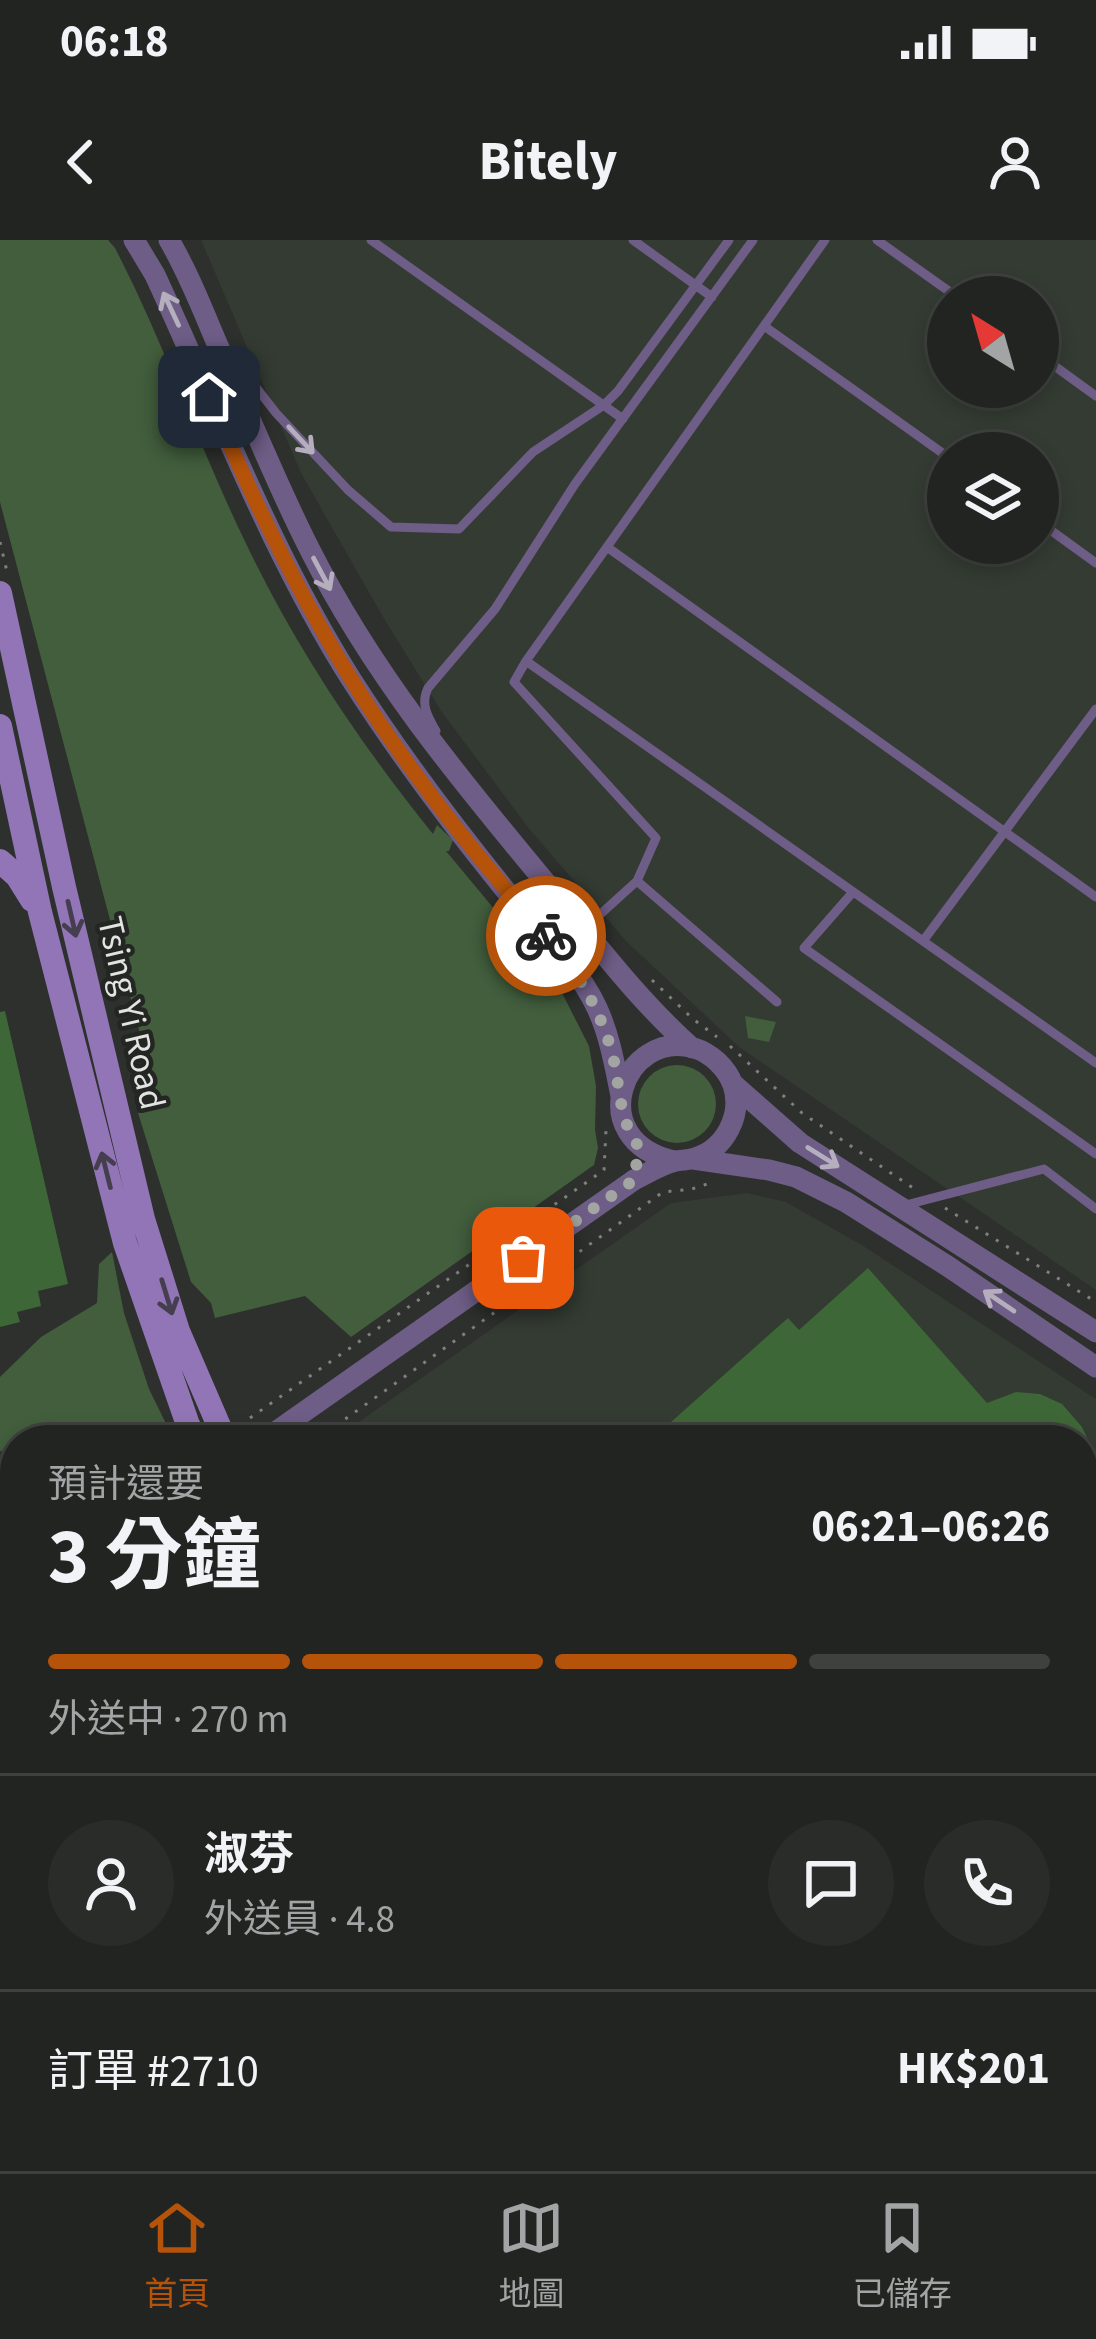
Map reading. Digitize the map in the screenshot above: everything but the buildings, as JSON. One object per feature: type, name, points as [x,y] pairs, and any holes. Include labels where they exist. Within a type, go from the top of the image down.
[{"type":"main road","name":"Tsing Yi Road","points":[[0,593],[143,1219],[178,1330],[219,1425]]},
{"type":"main road","name":"Tsing Yi Road","points":[[0,725],[40,912],[125,1243],[188,1425]]},
{"type":"main road","points":[[0,861],[17,876],[40,912]]},
{"type":"street","points":[[134,240],[164,295],[265,519],[349,675],[418,777],[585,987],[612,1053],[621,1115],[639,1147],[656,1157],[796,1177],[846,1202],[949,1267],[1096,1367]]},
{"type":"street","points":[[169,240],[284,495],[366,651],[403,705],[584,929],[659,1018],[692,1048]]},
{"type":"street","points":[[285,1425],[634,1180],[710,1151],[724,1138],[736,1102],[723,1067],[709,1055],[673,1046],[638,1062],[621,1096]]},
{"type":"street","points":[[732,1084],[800,1143],[1096,1331]]},
{"type":"street","points":[[634,1180],[639,1147]]},
{"type":"lane","points":[[371,240],[623,419]]},
{"type":"lane","points":[[633,240],[712,297]]},
{"type":"lane","points":[[205,314],[245,375],[348,490],[392,526],[459,529],[533,452],[604,406],[618,391],[728,240]]},
{"type":"lane","points":[[446,758],[427,714],[423,698],[428,688],[495,609],[575,484],[753,240]]},
{"type":"lane","points":[[584,929],[638,881],[656,838],[514,682],[825,240]]},
{"type":"lane","points":[[877,240],[928,276]]},
{"type":"lane","points":[[764,326],[927,442]]},
{"type":"lane","points":[[1059,370],[1096,396]]},
{"type":"lane","points":[[1059,536],[1096,563]]},
{"type":"lane","points":[[607,547],[1096,897]]},
{"type":"lane","points":[[526,661],[1096,1063]]},
{"type":"lane","points":[[923,941],[1091,726],[1096,709]]},
{"type":"lane","points":[[638,881],[777,1002]]},
{"type":"lane","points":[[853,892],[804,948],[1096,1154]]},
{"type":"lane","points":[[902,1206],[1044,1169],[1096,1209]]},
{"type":"path","points":[[250,1418],[604,1170]]},
{"type":"path","points":[[337,1425],[663,1192],[716,1182]]},
{"type":"shaded area","points":[[201,240],[1096,240],[1096,1290],[739,1047],[626,941],[530,830],[441,711],[301,473]]},
{"type":"shaded area","points":[[747,1193],[786,1202],[862,1245],[1096,1399],[1096,1425],[354,1425],[671,1203]]},
{"type":"green space","points":[[0,240],[108,240],[115,248],[241,533],[304,652],[433,834],[437,825],[453,840],[446,851],[559,987],[589,1046],[596,1086],[594,1165],[351,1337],[305,1296],[215,1318],[211,1303],[191,1282],[138,1113],[159,1106],[0,502]]},
{"type":"green space","points":[[745,1016],[776,1022],[769,1042],[748,1038]]},
{"type":"green space","points":[[677,1065],[705,1076],[716,1104],[705,1132],[677,1143],[649,1132],[638,1104],[649,1076]]},
{"type":"green space","points":[[112,1252],[124,1313],[149,1389],[167,1425],[0,1425],[0,1377],[41,1337],[97,1303],[99,1264]]},
{"type":"way so far","points":[[523,1258],[634,1180],[639,1147],[621,1115],[612,1053],[598,1011],[546,936]]},
{"type":"route","points":[[209,397],[265,519],[349,675],[418,777],[546,936]]}]
